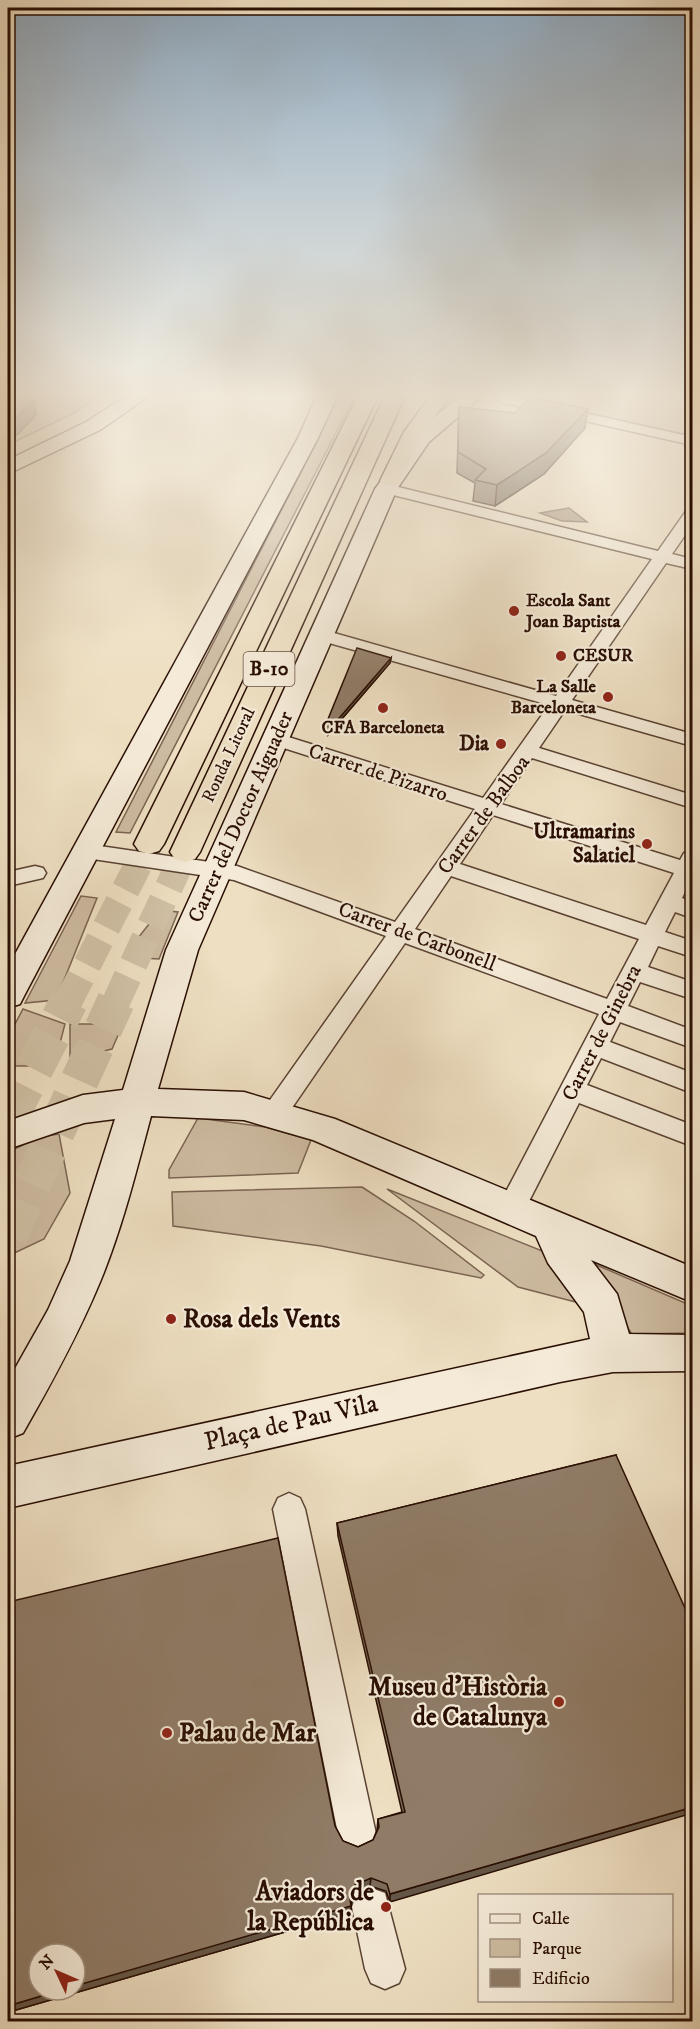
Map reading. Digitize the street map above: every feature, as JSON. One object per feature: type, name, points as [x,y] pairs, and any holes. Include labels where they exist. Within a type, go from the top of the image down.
[{"type":"highway","name":"Ronda Litoral","points":[[149,844],[321,493]]},
{"type":"highway","name":"Ronda Litoral","points":[[185,852],[349,493]]},
{"type":"main road","points":[[8,996],[279,493]]},
{"type":"main road","name":"Carrer del Doctor Aiguader","points":[[137,1102],[175,971],[385,493]]},
{"type":"main road","points":[[8,1419],[48,1349],[89,1262],[137,1102]]},
{"type":"main road","points":[[8,1135],[83,1109],[137,1102],[244,1106],[322,1129],[513,1207],[693,1285]]},
{"type":"main road","points":[[549,1224],[562,1251],[603,1306],[594,1357]]},
{"type":"main road","name":"Plaça de Pau Vila","points":[[8,1487],[594,1357],[693,1353]]},
{"type":"street","points":[[417,493],[693,564]]},
{"type":"street","name":"Carrer de Balboa","points":[[274,1114],[564,703],[693,514]]},
{"type":"street","points":[[321,635],[693,740]]},
{"type":"street","name":"Carrer de Pizarro","points":[[275,740],[489,809],[691,866]]},
{"type":"street","points":[[530,751],[693,802]]},
{"type":"street","name":"Carrer de Carbonell","points":[[86,851],[237,873],[402,931],[693,1039]]},
{"type":"street","name":"Carrer de Ginebra","points":[[513,1207],[652,936],[691,866]]},
{"type":"street","points":[[447,867],[693,949]]},
{"type":"street","points":[[8,879],[35,873]]},
{"type":"street","points":[[670,902],[693,910]]},
{"type":"street","points":[[635,971],[693,991]]},
{"type":"street","points":[[596,1046],[693,1083]]},
{"type":"street","points":[[573,1090],[693,1136]]},
{"type":"street","points":[[289,1509],[357,1834]]},
{"type":"street","points":[[371,1907],[385,1969]]},
{"type":"green space","points":[[290,493],[305,493],[130,833],[116,832]]},
{"type":"green space","points":[[81,896],[97,898],[56,1000],[25,1003]]},
{"type":"green space","points":[[160,910],[178,912],[159,959],[123,957]]},
{"type":"green space","points":[[23,1009],[65,1024],[54,1066],[8,1066],[8,1037]]},
{"type":"green space","points":[[70,1024],[123,1024],[112,1049],[70,1059]]},
{"type":"green space","points":[[198,1118],[265,1127],[311,1140],[298,1173],[169,1178],[169,1170]]},
{"type":"green space","points":[[59,1134],[70,1193],[44,1239],[8,1256],[8,1152],[40,1137]]},
{"type":"green space","points":[[362,1187],[414,1221],[484,1275],[481,1278],[321,1246],[173,1226],[172,1192]]},
{"type":"green space","points":[[387,1189],[555,1256],[587,1305],[518,1287]]},
{"type":"green space","points":[[578,1257],[692,1306],[692,1333],[632,1334]]},
{"type":"shaded area","points":[[569,508],[587,522],[562,521],[540,513]]},
{"type":"building","points":[[357,648],[391,658],[328,731],[324,729]]},
{"type":"building","name":"Palau de Mar","points":[[616,1455],[693,1626],[693,1807],[390,1894],[387,1884],[371,1878],[355,1885],[350,1899],[351,1906],[87,1983],[87,1942],[27,1942],[27,2000],[8,2006],[8,1602],[278,1538],[335,1826],[343,1841],[358,1847],[373,1840],[379,1827],[378,1819],[405,1812],[337,1523]]},
{"type":"tunnel","points":[[68,1002],[149,844]]},
{"type":"tunnel","points":[[116,1002],[185,852]]},
{"type":"tunnel","points":[[8,1120],[69,1001]]},
{"type":"tunnel","points":[[8,1236],[116,1001]]},
{"type":"place","name":"Escola Sant Joan Baptista","points":[[514,611]]},
{"type":"place","name":"CESUR","points":[[561,656]]},
{"type":"place","name":"La Salle Barceloneta","points":[[608,697]]},
{"type":"place","name":"CFA Barceloneta","points":[[383,708]]},
{"type":"place","name":"Dia","points":[[501,744]]},
{"type":"place","name":"Ultramarins Salatiel","points":[[647,844]]},
{"type":"place","name":"Rosa dels Vents","points":[[171,1319]]},
{"type":"place","name":"Museu d'Història de Catalunya","points":[[559,1702]]},
{"type":"place","name":"Palau de Mar","points":[[167,1733]]},
{"type":"place","name":"Aviadors de la República","points":[[386,1907]]}]
